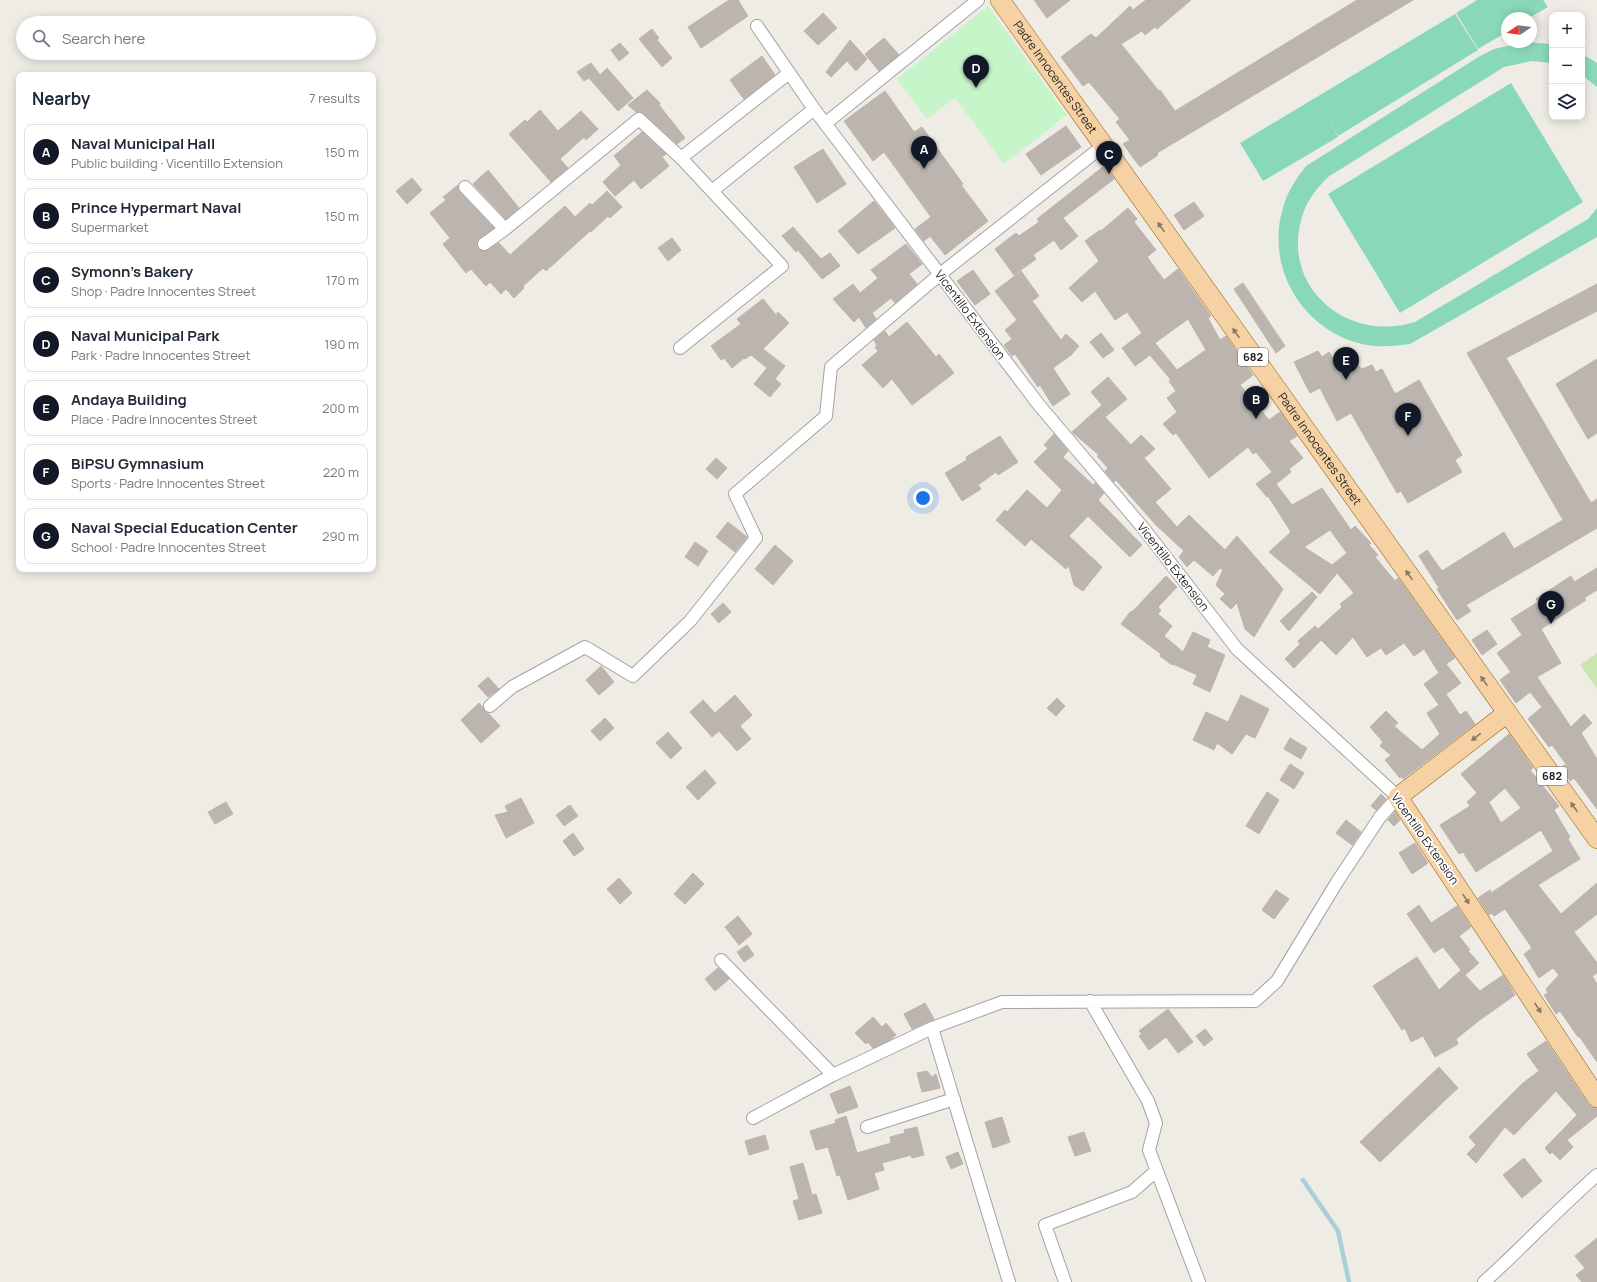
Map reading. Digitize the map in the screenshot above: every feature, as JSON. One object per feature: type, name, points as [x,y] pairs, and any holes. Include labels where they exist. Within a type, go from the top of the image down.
[{"type":"main road","name":"Padre Innocentes Street","points":[[1000,0],[1597,839]]},
{"type":"main road","points":[[1398,797],[1507,713]]},
{"type":"main road","name":"Vicentillo Extension","points":[[1398,797],[1597,1098]]},
{"type":"street","points":[[826,124],[978,0]]},
{"type":"street","name":"Vicentillo Extension","points":[[757,26],[814,108],[939,275],[1039,405],[1144,529],[1237,649],[1398,797]]},
{"type":"street","points":[[681,158],[789,73]]},
{"type":"street","points":[[712,191],[814,108]]},
{"type":"street","points":[[484,244],[639,119],[681,158],[782,266],[680,348]]},
{"type":"street","points":[[490,706],[512,687],[585,647],[633,676],[690,621],[756,538],[735,494],[826,416],[832,367],[939,275],[1103,146]]},
{"type":"street","points":[[465,188],[504,229]]},
{"type":"street","points":[[753,1118],[833,1075],[932,1028],[1002,1002],[1255,1001],[1277,981],[1337,882],[1380,817],[1398,797]]},
{"type":"street","points":[[721,960],[833,1075]]},
{"type":"street","points":[[1090,1002],[1148,1101],[1156,1123],[1149,1150],[1198,1282]]},
{"type":"street","points":[[932,1028],[1009,1282]]},
{"type":"street","points":[[867,1126],[954,1099]]},
{"type":"street","points":[[1065,1282],[1045,1225],[1132,1192],[1156,1171]]},
{"type":"street","points":[[1484,1282],[1597,1175]]},
{"type":"green space","points":[[1477,0],[1543,0],[1548,7],[1537,13],[1537,12],[1501,12],[1501,36],[1478,49],[1456,13]]},
{"type":"green space","points":[[988,6],[1067,115],[1004,164],[955,98],[927,119],[897,79]]},
{"type":"green space","points":[[1455,14],[1478,50],[1338,136],[1327,117],[1338,137],[1263,181],[1240,143]]},
{"type":"green space","points":[[1537,43],[1549,44],[1549,63],[1532,61],[1504,67],[1328,177],[1308,202],[1304,211],[1298,237],[1300,262],[1309,284],[1323,302],[1342,316],[1364,324],[1389,326],[1415,322],[1588,219],[1597,208],[1597,237],[1410,344],[1392,346],[1368,345],[1341,337],[1322,325],[1306,310],[1293,293],[1284,273],[1279,252],[1279,230],[1283,208],[1289,191],[1306,166],[1480,56],[1501,47],[1537,48]]},
{"type":"green space","points":[[1585,56],[1597,63],[1597,87],[1585,77]]},
{"type":"green space","points":[[1511,83],[1583,202],[1400,313],[1328,194]]},
{"type":"green space","points":[[1597,653],[1597,689],[1580,665]]},
{"type":"building","points":[[729,0],[738,0],[748,16],[701,48],[688,27]]},
{"type":"building","points":[[1034,0],[1070,0],[1047,18]]},
{"type":"building","points":[[1146,0],[1191,0],[1157,29],[1155,27],[1145,35],[1142,31],[1121,44],[1159,91],[1160,90],[1175,111],[1357,0],[1413,0],[1157,153],[1158,155],[1140,167],[1123,144],[1130,140],[1116,122],[1120,119],[1089,82],[1083,86],[1061,57],[1091,34],[1096,38],[1130,6],[1133,10]]},
{"type":"building","points":[[823,13],[837,28],[818,45],[804,31]]},
{"type":"building","points":[[652,29],[659,38],[657,40],[672,58],[662,67],[639,39]]},
{"type":"building","points":[[884,38],[899,55],[879,71],[865,54]]},
{"type":"building","points":[[850,40],[867,59],[856,71],[847,61],[831,77],[826,72]]},
{"type":"building","points":[[620,43],[629,53],[619,61],[611,50]]},
{"type":"building","points":[[762,56],[775,75],[744,99],[730,80]]},
{"type":"building","points":[[591,63],[600,75],[607,68],[633,98],[618,111],[589,78],[584,81],[577,72]]},
{"type":"building","points":[[647,90],[660,103],[659,105],[685,138],[677,144],[644,114],[636,112],[628,105]]},
{"type":"building","points":[[885,91],[914,132],[922,127],[963,184],[961,185],[988,221],[945,255],[930,236],[924,241],[915,229],[931,217],[884,152],[873,161],[844,121]]},
{"type":"building","points":[[540,110],[558,131],[581,111],[598,129],[586,140],[584,137],[560,159],[568,168],[551,182],[509,134],[525,120],[527,122]]},
{"type":"building","points":[[1066,126],[1081,147],[1041,175],[1026,154]]},
{"type":"building","points":[[642,132],[666,154],[662,157],[669,166],[641,189],[634,180],[615,196],[603,182],[621,165],[614,156]]},
{"type":"building","points":[[823,149],[846,184],[817,203],[794,167]]},
{"type":"building","points":[[1104,166],[1114,179],[1063,218],[1078,236],[1061,250],[1054,240],[1033,255],[1036,259],[1014,275],[995,249],[1016,233],[1019,236],[1039,222],[1037,219]]},
{"type":"building","points":[[488,170],[519,208],[506,219],[473,184]]},
{"type":"building","points":[[412,178],[422,190],[407,204],[396,191]]},
{"type":"building","points":[[458,185],[460,192],[494,228],[477,241],[478,249],[485,251],[499,243],[510,255],[565,206],[575,217],[590,203],[592,205],[607,191],[622,207],[610,218],[608,216],[591,232],[590,231],[546,271],[543,268],[523,286],[524,288],[514,298],[506,289],[501,294],[490,282],[486,286],[471,269],[466,273],[443,244],[450,238],[430,213],[446,200],[443,197]]},
{"type":"building","points":[[874,201],[895,228],[858,254],[838,231]]},
{"type":"building","points":[[1194,202],[1204,216],[1184,230],[1174,215]]},
{"type":"building","points":[[1128,208],[1137,219],[1134,222],[1156,250],[1147,257],[1164,280],[1178,269],[1211,316],[1208,318],[1220,340],[1226,336],[1253,375],[1240,385],[1269,420],[1280,412],[1297,436],[1289,441],[1303,458],[1289,469],[1291,472],[1276,484],[1292,505],[1322,488],[1351,530],[1355,526],[1371,543],[1369,545],[1378,555],[1375,557],[1395,581],[1398,578],[1455,658],[1446,664],[1461,683],[1446,694],[1460,715],[1466,711],[1475,724],[1403,779],[1401,776],[1400,778],[1385,760],[1391,755],[1380,746],[1383,742],[1370,727],[1386,711],[1398,723],[1394,726],[1422,750],[1440,734],[1427,713],[1439,705],[1424,684],[1439,673],[1424,649],[1414,656],[1404,643],[1386,655],[1381,648],[1367,657],[1353,637],[1336,655],[1321,640],[1294,668],[1285,659],[1300,644],[1298,641],[1315,626],[1318,629],[1342,607],[1340,604],[1354,593],[1337,573],[1320,594],[1269,552],[1291,532],[1268,496],[1267,497],[1256,484],[1272,472],[1256,452],[1253,454],[1248,447],[1209,478],[1176,433],[1173,435],[1163,424],[1177,412],[1167,398],[1176,391],[1169,381],[1171,380],[1150,355],[1135,366],[1122,348],[1142,333],[1127,312],[1115,320],[1095,291],[1082,302],[1069,288],[1099,261],[1085,241],[1100,230],[1101,231]],"holes":[[[1188,319],[1206,350],[1177,370],[1155,343]],[[1330,530],[1347,553],[1332,565],[1304,547]]]},
{"type":"building","points":[[793,227],[821,259],[830,253],[840,266],[822,279],[798,250],[796,252],[782,236]]},
{"type":"building","points":[[672,238],[681,250],[668,261],[658,248]]},
{"type":"building","points":[[906,244],[922,264],[909,274],[917,284],[895,303],[891,298],[872,313],[876,319],[866,328],[859,317],[854,322],[833,299],[853,284],[860,293],[878,278],[871,270]]},
{"type":"building","points":[[973,270],[990,294],[975,305],[957,281]]},
{"type":"building","points":[[1021,271],[1039,296],[1032,301],[1061,340],[1066,334],[1079,346],[1071,355],[1053,368],[1070,394],[1053,406],[1040,385],[1038,387],[1015,354],[1012,356],[1004,345],[1012,339],[1005,330],[1017,320],[995,291]]},
{"type":"building","points":[[1243,283],[1285,346],[1276,353],[1234,289]]},
{"type":"building","points":[[1597,284],[1597,311],[1506,358],[1591,503],[1597,499],[1597,528],[1466,605],[1471,611],[1457,620],[1437,589],[1439,588],[1419,556],[1427,550],[1442,571],[1504,532],[1514,549],[1563,520],[1467,353]]},
{"type":"building","points":[[763,299],[776,315],[778,312],[789,323],[763,349],[785,366],[775,379],[781,384],[770,397],[754,384],[767,368],[751,355],[745,359],[744,358],[732,368],[724,358],[721,360],[711,346],[741,324],[737,319]]},
{"type":"building","points":[[907,322],[936,357],[939,354],[954,373],[912,405],[892,379],[883,388],[862,365],[878,351],[875,347],[877,346],[874,340],[885,331],[889,337]]},
{"type":"building","points":[[1101,333],[1114,350],[1103,358],[1090,342]]},
{"type":"building","points":[[1318,351],[1322,357],[1329,352],[1335,362],[1345,358],[1351,359],[1362,369],[1372,365],[1376,372],[1382,369],[1395,394],[1419,380],[1462,455],[1455,460],[1462,472],[1408,503],[1401,491],[1397,493],[1351,413],[1337,421],[1320,388],[1310,393],[1294,362]]},
{"type":"building","points":[[1597,359],[1597,433],[1588,439],[1556,384]]},
{"type":"building","points":[[1108,377],[1127,399],[1105,417],[1131,445],[1141,435],[1155,449],[1144,458],[1171,489],[1155,502],[1177,527],[1189,515],[1225,550],[1237,536],[1283,589],[1254,637],[1245,629],[1237,603],[1231,609],[1220,599],[1225,594],[1216,585],[1223,570],[1220,568],[1213,576],[1194,560],[1187,567],[1179,557],[1184,551],[1156,525],[1116,480],[1114,482],[1105,471],[1108,468],[1097,456],[1099,455],[1072,432],[1102,405],[1091,392]]},
{"type":"building","points":[[1054,434],[1068,451],[1063,457],[1093,485],[1095,483],[1104,493],[1098,500],[1142,545],[1130,557],[1088,516],[1069,536],[1102,567],[1083,591],[1074,585],[1069,566],[1066,569],[1031,539],[1025,546],[996,520],[1005,510],[1007,512],[1027,490],[1047,508],[1062,490],[1034,462],[1048,448],[1044,445]]},
{"type":"building","points":[[1000,436],[1018,462],[998,475],[996,472],[978,485],[981,489],[962,501],[945,473],[967,460],[966,457]]},
{"type":"building","points":[[716,458],[727,468],[717,479],[706,469]]},
{"type":"building","points":[[728,522],[747,537],[735,552],[716,537]]},
{"type":"building","points":[[695,542],[708,551],[698,566],[685,557]]},
{"type":"building","points":[[775,545],[793,561],[773,585],[755,569]]},
{"type":"building","points":[[1597,568],[1597,590],[1584,598],[1586,600],[1541,629],[1561,663],[1537,677],[1571,727],[1584,714],[1592,723],[1581,733],[1597,759],[1597,809],[1574,778],[1570,781],[1561,768],[1566,764],[1552,745],[1549,747],[1528,719],[1542,707],[1530,692],[1516,703],[1500,680],[1511,672],[1497,653],[1522,635],[1511,619],[1538,602],[1536,599],[1571,576],[1574,582]]},
{"type":"building","points":[[1166,576],[1177,587],[1158,607],[1161,610],[1158,614],[1172,626],[1164,636],[1183,652],[1193,632],[1210,640],[1207,647],[1225,655],[1210,692],[1193,684],[1197,675],[1173,664],[1172,665],[1160,656],[1161,654],[1121,624],[1131,611],[1132,612]]},
{"type":"building","points":[[1312,592],[1317,597],[1289,631],[1280,621]]},
{"type":"building","points":[[723,603],[731,612],[719,623],[711,614]]},
{"type":"building","points":[[1487,630],[1497,644],[1482,655],[1472,640]]},
{"type":"building","points":[[601,666],[614,682],[599,695],[586,680]]},
{"type":"building","points":[[488,677],[499,689],[488,697],[478,686]]},
{"type":"building","points":[[735,695],[752,715],[740,726],[751,739],[737,751],[719,731],[712,737],[690,712],[703,700],[715,713]]},
{"type":"building","points":[[1241,695],[1269,709],[1255,738],[1246,734],[1232,754],[1217,743],[1214,750],[1193,740],[1206,712],[1228,722]]},
{"type":"building","points":[[1057,698],[1065,706],[1056,716],[1047,708]]},
{"type":"building","points":[[479,703],[500,726],[481,743],[461,720]]},
{"type":"building","points":[[605,718],[614,728],[600,741],[591,731]]},
{"type":"building","points":[[668,732],[682,748],[671,759],[656,743]]},
{"type":"building","points":[[1509,734],[1533,768],[1530,770],[1559,806],[1554,810],[1570,837],[1568,839],[1580,859],[1538,885],[1561,914],[1597,883],[1597,914],[1574,932],[1597,963],[1597,973],[1592,976],[1597,984],[1597,1062],[1560,1011],[1556,1014],[1544,995],[1548,993],[1546,989],[1559,975],[1553,968],[1539,978],[1524,954],[1532,948],[1505,909],[1494,916],[1492,913],[1489,915],[1478,898],[1490,890],[1491,893],[1553,851],[1541,830],[1476,872],[1463,852],[1459,854],[1440,825],[1470,806],[1467,802],[1477,793],[1461,774]],"holes":[[[1505,788],[1521,808],[1501,823],[1489,802]]]},
{"type":"building","points":[[1290,738],[1307,748],[1301,759],[1284,749]]},
{"type":"building","points":[[1290,764],[1304,773],[1294,789],[1280,780]]},
{"type":"building","points":[[705,770],[716,783],[698,800],[686,787]]},
{"type":"building","points":[[1267,792],[1279,800],[1259,834],[1246,826]]},
{"type":"building","points":[[1381,794],[1386,799],[1376,810],[1371,806]]},
{"type":"building","points":[[521,798],[534,823],[506,838],[495,815],[508,812],[505,806]]},
{"type":"building","points":[[226,802],[233,814],[215,824],[208,812]]},
{"type":"building","points":[[570,805],[578,816],[564,826],[556,815]]},
{"type":"building","points":[[1395,812],[1400,820],[1394,826],[1388,820]]},
{"type":"building","points":[[1346,820],[1361,832],[1352,845],[1336,833]]},
{"type":"building","points":[[573,833],[584,849],[574,856],[563,841]]},
{"type":"building","points":[[1415,843],[1428,863],[1412,874],[1399,853]]},
{"type":"building","points":[[693,873],[704,884],[685,904],[674,894]]},
{"type":"building","points":[[619,878],[632,893],[620,904],[607,889]]},
{"type":"building","points":[[1276,890],[1289,899],[1274,919],[1262,910]]},
{"type":"building","points":[[1419,905],[1431,923],[1457,906],[1471,927],[1459,936],[1470,950],[1468,951],[1479,963],[1465,975],[1480,991],[1503,975],[1515,995],[1456,1039],[1458,1044],[1435,1057],[1423,1036],[1411,1042],[1405,1028],[1402,1030],[1373,986],[1417,957],[1439,990],[1461,970],[1443,947],[1434,953],[1407,914]]},
{"type":"building","points":[[738,916],[752,934],[739,945],[725,927]]},
{"type":"building","points":[[747,945],[754,955],[744,962],[737,952]]},
{"type":"building","points":[[718,968],[729,979],[715,991],[705,979]]},
{"type":"building","points":[[925,1003],[934,1019],[912,1029],[904,1014]]},
{"type":"building","points":[[1168,1009],[1193,1042],[1178,1053],[1166,1037],[1149,1050],[1139,1036],[1142,1034],[1139,1031]]},
{"type":"building","points":[[873,1017],[882,1027],[886,1023],[896,1035],[890,1040],[873,1048],[868,1042],[866,1044],[855,1033]]},
{"type":"building","points":[[1205,1029],[1213,1039],[1204,1046],[1196,1036]]},
{"type":"building","points":[[1546,1041],[1588,1104],[1597,1109],[1597,1116],[1567,1140],[1573,1147],[1560,1160],[1552,1152],[1550,1154],[1545,1148],[1577,1115],[1556,1091],[1514,1135],[1505,1127],[1476,1163],[1467,1154],[1476,1145],[1469,1137],[1523,1083],[1539,1071],[1527,1054]]},
{"type":"building","points":[[1439,1067],[1458,1088],[1380,1162],[1360,1142]]},
{"type":"building","points":[[927,1071],[932,1077],[936,1074],[940,1088],[922,1092],[917,1073]]},
{"type":"building","points":[[850,1086],[858,1107],[838,1114],[830,1094]]},
{"type":"building","points":[[846,1116],[857,1153],[891,1143],[890,1137],[905,1133],[904,1130],[917,1127],[924,1155],[912,1158],[911,1155],[882,1163],[884,1170],[874,1173],[879,1189],[848,1200],[840,1175],[837,1176],[828,1147],[816,1150],[810,1131],[836,1123],[835,1120]]},
{"type":"building","points":[[1002,1117],[1010,1142],[993,1148],[985,1122]]},
{"type":"building","points":[[1084,1132],[1091,1151],[1075,1156],[1068,1137]]},
{"type":"building","points":[[765,1135],[769,1149],[749,1155],[745,1141]]},
{"type":"building","points":[[958,1152],[963,1164],[951,1169],[946,1157]]},
{"type":"building","points":[[1524,1158],[1542,1181],[1522,1198],[1503,1175]]},
{"type":"building","points":[[803,1163],[812,1195],[816,1194],[822,1213],[799,1220],[793,1201],[799,1199],[790,1167]]},
{"type":"building","points":[[1597,1238],[1597,1282],[1582,1282],[1576,1275],[1585,1268],[1575,1256]]},
{"type":"waterway","points":[[1303,1180],[1338,1231],[1349,1282]]},
{"type":"place","name":"Naval Municipal Park","points":[[976,88]]},
{"type":"place","name":"Naval Municipal Hall","points":[[924,169]]},
{"type":"place","name":"Symonn's Bakery","points":[[1109,174]]},
{"type":"place","name":"Andaya Building","points":[[1346,380]]},
{"type":"place","name":"Prince Hypermart Naval","points":[[1256,419]]},
{"type":"place","name":"BiPSU Gymnasium","points":[[1408,436]]},
{"type":"place","name":"Naval Special Education Center","points":[[1551,624]]}]
